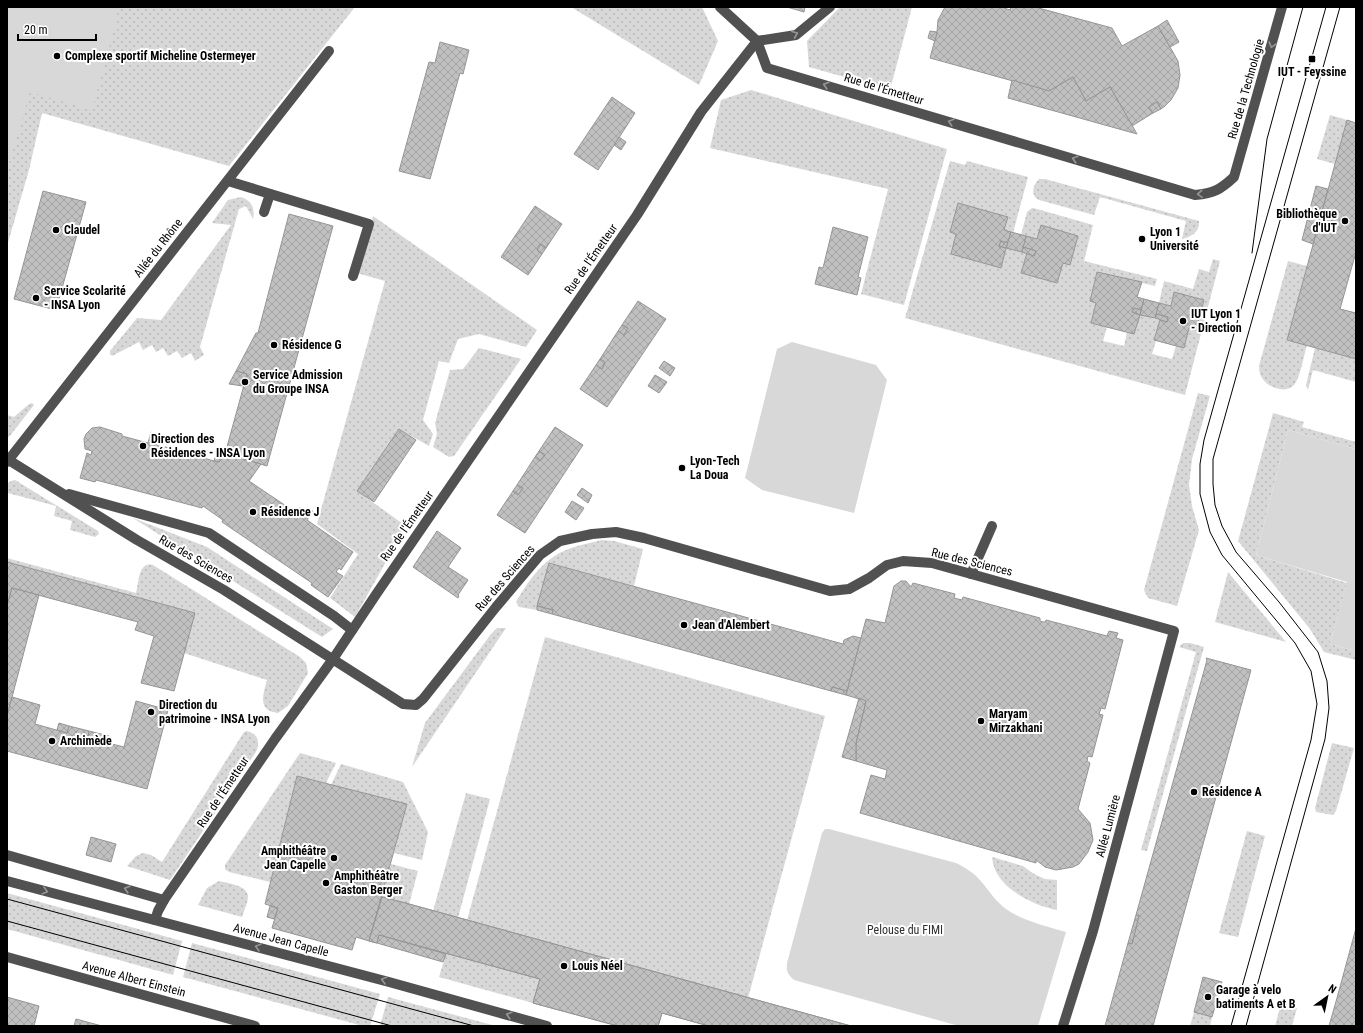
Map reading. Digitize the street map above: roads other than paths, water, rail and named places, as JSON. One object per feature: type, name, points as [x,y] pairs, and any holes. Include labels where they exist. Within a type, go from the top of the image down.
[{"type":"street","points":[[720,7],[757,41],[796,35],[830,7]]},
{"type":"street","name":"Rue de la Technologie","points":[[1234,177],[1282,7]]},
{"type":"street","name":"Rue de l'Émetteur","points":[[757,41],[767,68],[1195,195],[1210,193],[1223,188],[1234,177]]},
{"type":"street","name":"Rue de l'Émetteur","points":[[155,920],[164,900],[275,739],[333,659],[637,215],[702,112],[757,41]]},
{"type":"street","name":"Allée du Rhône","points":[[8,460],[329,51]]},
{"type":"street","points":[[228,181],[369,224],[353,276]]},
{"type":"street","points":[[264,212],[270,194]]},
{"type":"street","name":"Rue des Sciences","points":[[8,460],[137,540],[224,590],[403,704],[416,705],[423,699],[496,607],[540,555],[560,541],[592,534],[616,532],[644,538],[830,591],[849,589],[888,565],[903,561],[932,563],[1174,631]]},
{"type":"street","points":[[59,491],[209,533],[334,616],[352,630]]},
{"type":"street","points":[[971,574],[992,526]]},
{"type":"street","name":"Allée Lumière","points":[[1063,1026],[1093,931],[1174,631]]},
{"type":"street","points":[[7,855],[164,900]]},
{"type":"street","name":"Avenue Jean Capelle","points":[[7,880],[389,982],[547,1026]]},
{"type":"street","name":"Avenue Albert Einstein","points":[[7,957],[255,1026]]},
{"type":"tram line","points":[[1252,253],[1267,139],[1303,7]]},
{"type":"tram line","points":[[1231,1026],[1311,740],[1317,704],[1311,671],[1295,643],[1222,555],[1210,532],[1200,494],[1200,464],[1204,440],[1326,7]]},
{"type":"tram line","points":[[1246,1026],[1325,739],[1329,708],[1327,681],[1318,652],[1279,602],[1236,552],[1222,526],[1215,505],[1213,459],[1340,7]]},
{"type":"tram line","points":[[7,899],[474,1026]]},
{"type":"tram line","points":[[7,921],[392,1026]]},
{"type":"place","name":"Complexe sportif Micheline Ostermeyer","points":[[57,56]]},
{"type":"place","name":"IUT - Feyssine","points":[[1312,59]]},
{"type":"place","name":"Bibliothèque d'IUT","points":[[1345,221]]},
{"type":"place","name":"Claudel","points":[[56,230]]},
{"type":"place","name":"Lyon 1 Université","points":[[1142,239]]},
{"type":"place","name":"Service Scolarité - INSA Lyon","points":[[36,298]]},
{"type":"place","name":"IUT Lyon 1 - Direction","points":[[1183,321]]},
{"type":"place","name":"Résidence G","points":[[274,345]]},
{"type":"place","name":"Service Admission du Groupe INSA","points":[[245,382]]},
{"type":"place","name":"Direction des Résidences - INSA Lyon","points":[[143,446]]},
{"type":"place","name":"Lyon-Tech La Doua","points":[[682,468]]},
{"type":"place","name":"Résidence J","points":[[253,512]]},
{"type":"place","name":"Jean d'Alembert","points":[[684,625]]},
{"type":"place","name":"Direction du patrimoine - INSA Lyon","points":[[151,712]]},
{"type":"place","name":"Maryam Mirzakhani","points":[[981,721]]},
{"type":"place","name":"Archimède","points":[[52,741]]},
{"type":"place","name":"Résidence A","points":[[1194,792]]},
{"type":"place","name":"Amphithéâtre Jean Capelle","points":[[334,858]]},
{"type":"place","name":"Amphithéâtre Gaston Berger","points":[[326,883]]},
{"type":"place","name":"Louis Néel","points":[[564,966]]},
{"type":"place","name":"Garage à velo batiments A et B","points":[[1208,997]]},
{"type":"park label","name":"Pelouse du FIMI","points":[[905,930]]}]
